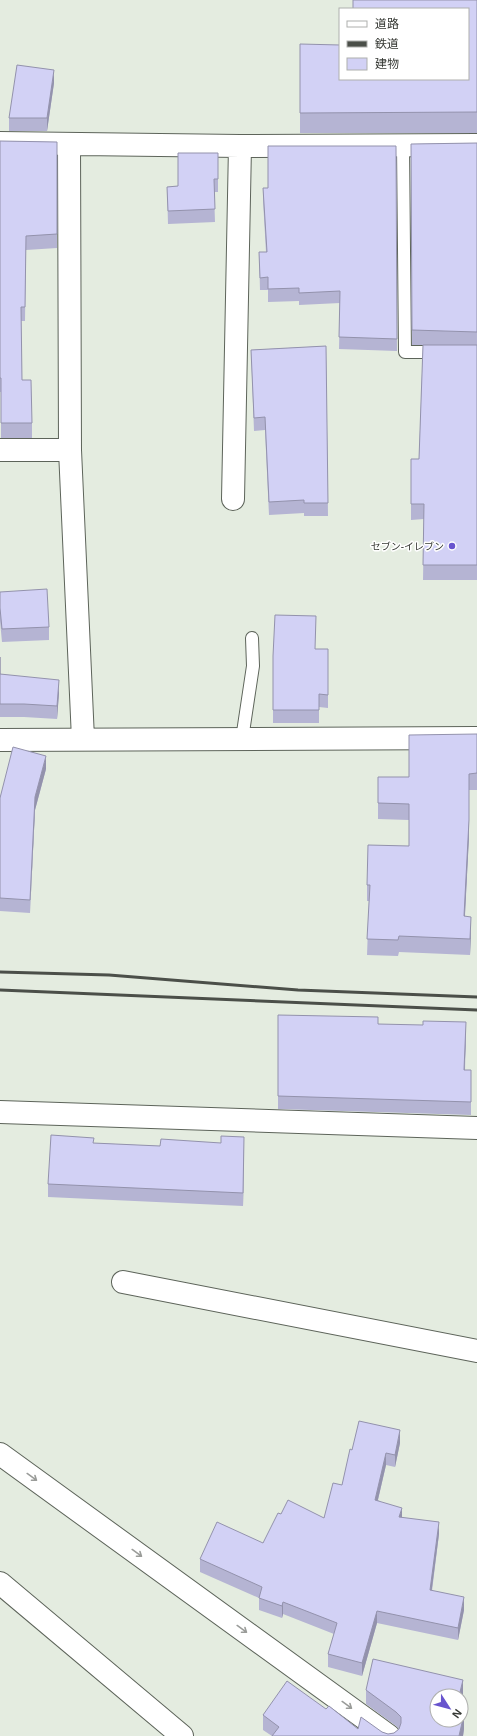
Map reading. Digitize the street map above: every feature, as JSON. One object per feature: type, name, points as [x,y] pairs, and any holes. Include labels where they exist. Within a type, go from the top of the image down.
[{"type":"street","points":[[0,143],[240,146],[477,145]]},
{"type":"street","points":[[69,144],[70,450],[83,739]]},
{"type":"street","points":[[233,499],[240,146]]},
{"type":"street","points":[[0,450],[70,450]]},
{"type":"street","points":[[0,740],[477,738]]},
{"type":"street","points":[[0,1112],[477,1128]]},
{"type":"street","points":[[124,1282],[477,1351]]},
{"type":"street","points":[[0,1454],[377,1733]]},
{"type":"street","points":[[0,1583],[182,1736]]},
{"type":"lane","points":[[403,146],[405,352],[445,352]]},
{"type":"lane","points":[[242,739],[253,666],[252,638]]},
{"type":"building","points":[[353,0],[477,0],[477,112],[300,113],[300,44],[339,45],[339,80],[469,80],[469,8],[353,8]]},
{"type":"building","points":[[17,65],[54,70],[47,118],[9,118]]},
{"type":"building","points":[[0,141],[57,142],[57,234],[26,236],[25,307],[21,307],[22,380],[31,380],[32,423],[1,423]]},
{"type":"building","points":[[477,143],[477,332],[412,330],[411,144]]},
{"type":"building","points":[[268,146],[396,146],[397,339],[339,337],[340,291],[299,293],[299,288],[268,289],[268,277],[260,278],[259,252],[267,252],[263,188],[268,188]]},
{"type":"building","points":[[178,153],[218,153],[218,179],[214,179],[215,209],[168,211],[167,187],[178,186]]},
{"type":"building","points":[[423,345],[477,345],[477,565],[423,565],[424,504],[411,504],[411,459],[419,459]]},
{"type":"building","points":[[326,346],[328,503],[304,503],[304,500],[269,502],[265,417],[254,418],[251,350]]},
{"type":"building","points":[[47,589],[49,627],[2,629],[0,592]]},
{"type":"building","points":[[275,615],[316,616],[315,649],[328,649],[328,695],[319,694],[319,710],[273,710]]},
{"type":"building","points":[[0,674],[59,680],[57,706],[0,704]]},
{"type":"building","points":[[477,734],[477,773],[469,774],[469,820],[464,916],[471,917],[470,939],[399,936],[398,940],[367,939],[370,885],[367,885],[368,845],[409,846],[409,804],[378,803],[378,777],[409,777],[409,735]]},
{"type":"building","points":[[13,747],[46,756],[35,797],[30,900],[0,898],[0,798]]},
{"type":"building","points":[[278,1015],[378,1017],[378,1024],[423,1025],[423,1021],[466,1022],[464,1070],[471,1070],[471,1102],[278,1096]]},
{"type":"building","points":[[51,1135],[94,1138],[93,1143],[160,1146],[161,1139],[221,1143],[221,1136],[244,1137],[243,1193],[48,1184]]},
{"type":"building","points":[[359,1421],[400,1430],[395,1455],[386,1453],[375,1500],[402,1508],[399,1517],[439,1522],[430,1590],[464,1597],[458,1628],[377,1611],[362,1663],[328,1654],[337,1623],[283,1602],[282,1606],[259,1598],[262,1587],[200,1559],[217,1522],[263,1543],[278,1513],[281,1514],[288,1500],[324,1518],[333,1483],[342,1485],[350,1449],[352,1450]]},
{"type":"building","points":[[373,1659],[463,1680],[461,1688],[429,1688],[429,1728],[461,1728],[459,1736],[272,1736],[279,1727],[263,1715],[287,1681],[326,1709],[329,1706],[358,1729],[361,1717],[382,1732],[388,1734],[394,1733],[399,1729],[401,1717],[366,1690]]},
{"type":"railway","points":[[0,972],[109,975],[298,990],[477,997]]},
{"type":"railway","points":[[0,990],[477,1010]]},
{"type":"place","name":"セブン-イレブン","points":[[452,546]]}]
